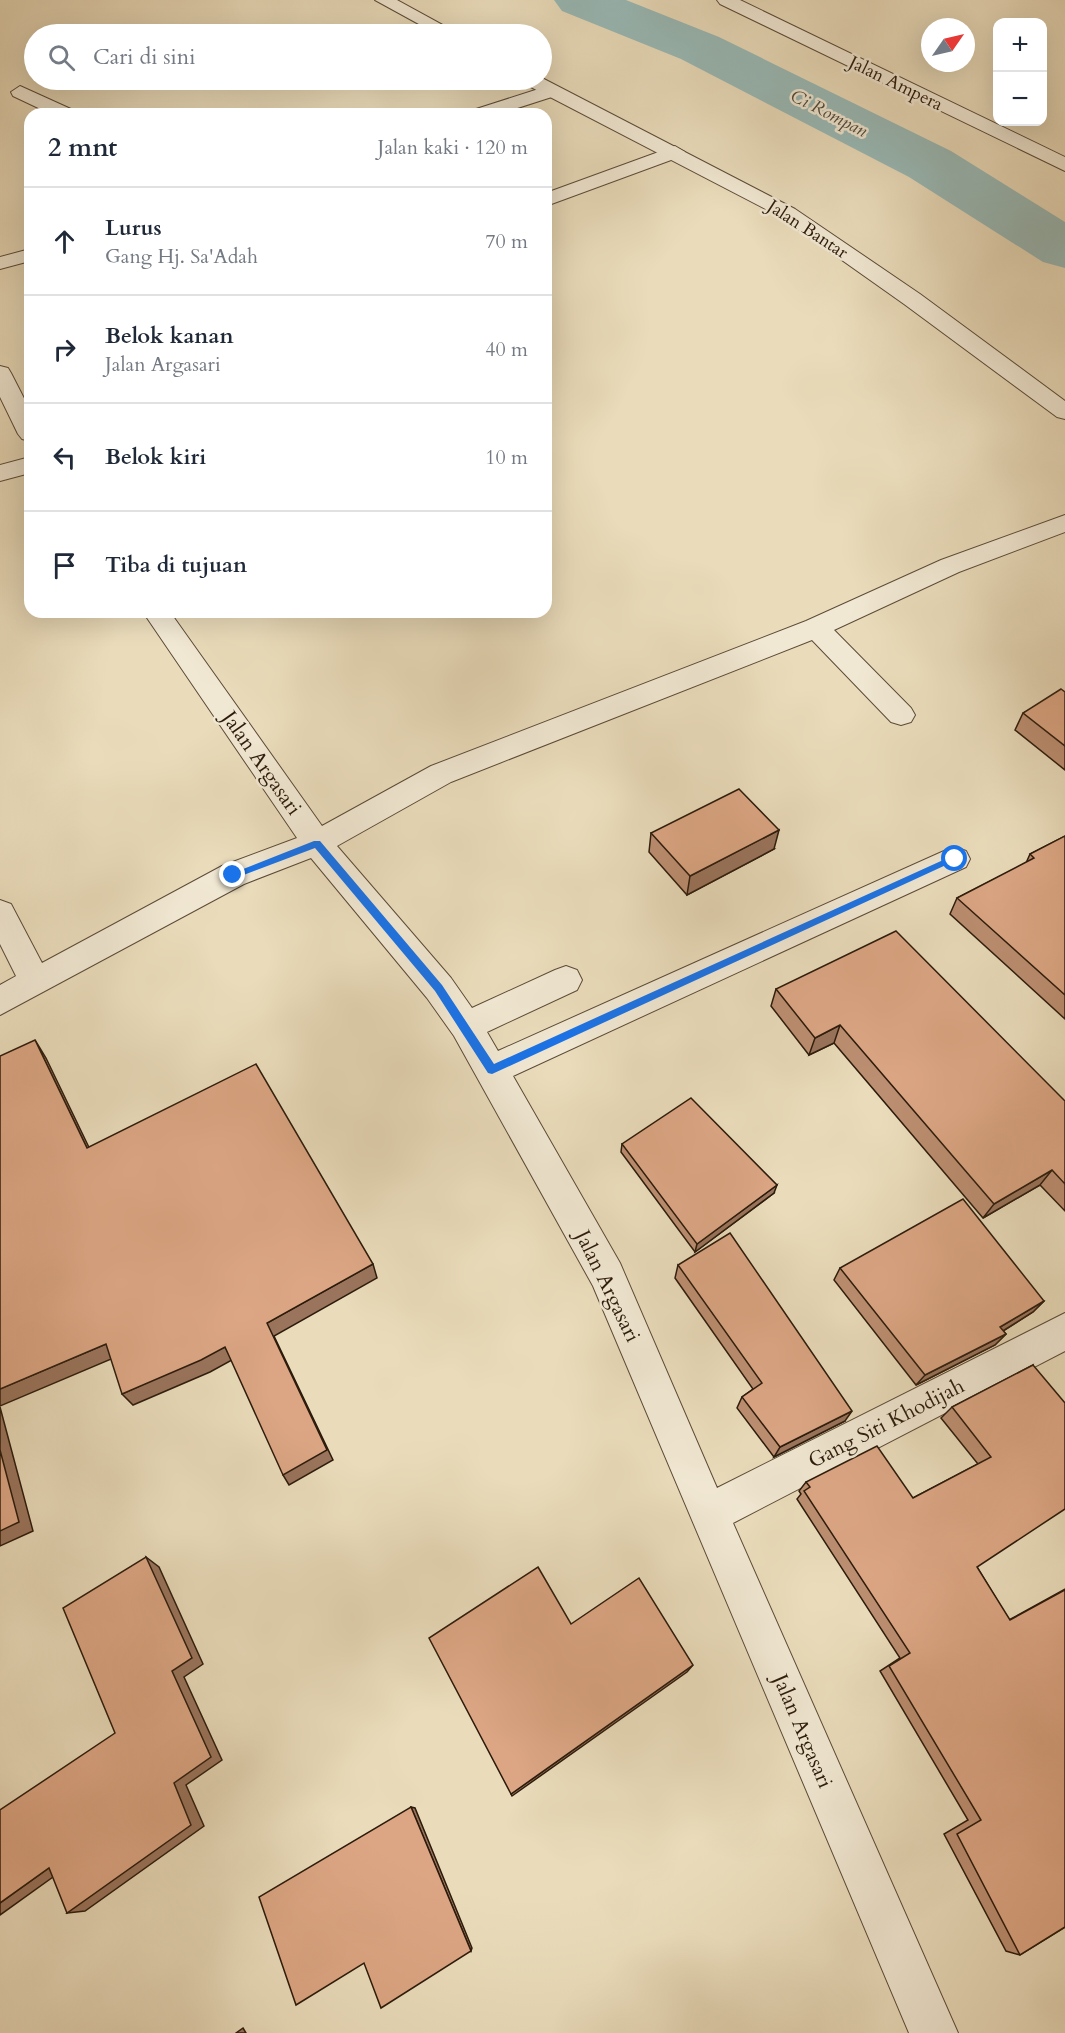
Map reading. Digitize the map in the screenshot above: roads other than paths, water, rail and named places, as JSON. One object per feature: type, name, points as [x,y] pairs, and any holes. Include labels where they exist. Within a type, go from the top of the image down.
[{"type":"street","points":[[384,0],[431,24]]},
{"type":"street","name":"Jalan Ampera","points":[[726,0],[1064,164]]},
{"type":"street","points":[[498,108],[551,90]]},
{"type":"street","name":"Jalan Bantar","points":[[551,90],[675,152],[788,213],[912,299],[1065,412]]},
{"type":"street","points":[[20,92],[53,108]]},
{"type":"street","points":[[552,198],[675,152]]},
{"type":"street","points":[[0,263],[24,257]]},
{"type":"street","points":[[0,373],[24,422]]},
{"type":"street","points":[[0,473],[24,467]]},
{"type":"street","points":[[0,1001],[233,875],[317,843],[441,774],[816,628],[950,566],[1065,523]]},
{"type":"street","name":"Jalan Argasari","points":[[160,618],[317,843],[439,988],[466,1026],[607,1275],[708,1514],[934,2033]]},
{"type":"street","points":[[816,628],[902,715]]},
{"type":"street","points":[[492,1070],[955,859]]},
{"type":"street","points":[[0,913],[34,981]]},
{"type":"street","points":[[466,1026],[566,980]]},
{"type":"street","name":"Gang Siti Khodijah","points":[[708,1514],[1065,1331]]},
{"type":"waterway","name":"Ci Rompan","points":[[580,0],[700,48],[930,164],[1065,249]]}]
